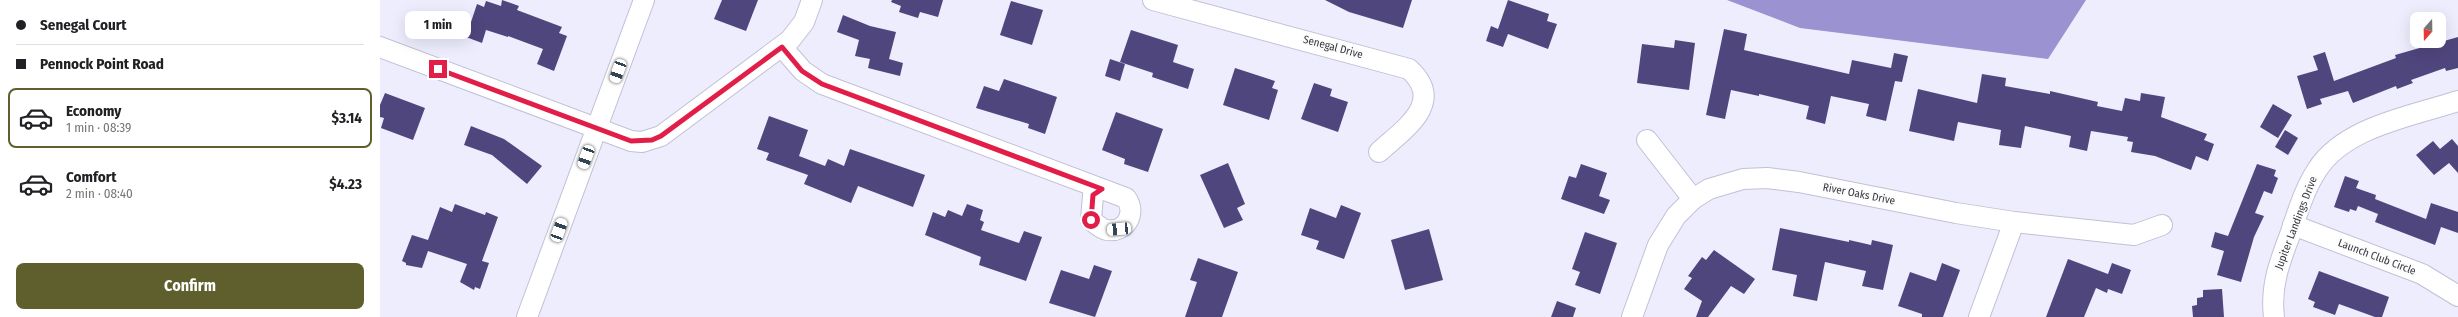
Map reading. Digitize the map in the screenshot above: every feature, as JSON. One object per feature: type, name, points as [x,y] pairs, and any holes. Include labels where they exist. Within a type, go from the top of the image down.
[{"type":"street","points":[[527,317],[644,0]]},
{"type":"street","points":[[380,47],[631,141],[652,140],[782,47],[790,40],[804,22],[812,0]]},
{"type":"street","name":"Senegal Drive","points":[[1153,0],[1409,69],[1422,86],[1424,105],[1420,115],[1379,152]]},
{"type":"street","points":[[782,47],[802,71],[822,84],[1102,189]]},
{"type":"street","name":"Jupiter Landings Drive","points":[[2274,317],[2274,283],[2293,225],[2311,179],[2324,160],[2341,144],[2361,133],[2458,101]]},
{"type":"street","points":[[1647,140],[1693,200]]},
{"type":"street","name":"River Oaks Drive","points":[[1632,317],[1662,236],[1676,216],[1693,200],[1709,189],[1731,181],[1767,178],[2014,222],[2134,234],[2162,224]]},
{"type":"street","points":[[1979,317],[2014,222]]},
{"type":"street","name":"Launch Club Circle","points":[[2293,225],[2422,274],[2458,296]]},
{"type":"shaded area","points":[[1727,0],[2086,0],[2048,59],[1800,28]]},
{"type":"building","points":[[502,0],[519,6],[517,10],[562,27],[559,33],[567,36],[554,71],[537,64],[543,49],[508,36],[486,30],[482,43],[466,37],[477,4],[484,7],[486,1],[501,6]]},
{"type":"building","points":[[722,0],[758,0],[746,31],[714,19]]},
{"type":"building","points":[[892,0],[943,0],[938,17],[920,12],[918,18],[899,12],[901,6],[891,2]]},
{"type":"building","points":[[1325,0],[1412,0],[1403,28],[1349,12]]},
{"type":"building","points":[[1508,0],[1549,14],[1547,21],[1557,24],[1548,49],[1508,34],[1503,47],[1486,41],[1491,26],[1498,29]]},
{"type":"building","points":[[1011,1],[1043,10],[1032,45],[1000,35]]},
{"type":"building","points":[[843,15],[870,26],[896,32],[889,59],[903,63],[900,76],[868,68],[870,59],[855,56],[859,40],[837,32]]},
{"type":"building","points":[[1724,29],[1747,34],[1744,50],[1849,74],[1852,60],[1891,68],[1894,53],[1908,56],[1902,82],[1895,81],[1886,121],[1866,116],[1869,104],[1831,96],[1825,124],[1806,119],[1809,106],[1759,94],[1759,96],[1731,90],[1725,119],[1706,115]]},
{"type":"building","points":[[1131,30],[1178,45],[1173,62],[1194,69],[1188,89],[1152,77],[1153,73],[1120,62]]},
{"type":"building","points":[[2458,37],[2458,68],[2446,71],[2445,68],[2411,80],[2413,83],[2397,89],[2396,86],[2353,103],[2348,91],[2320,99],[2322,104],[2307,109],[2297,76],[2318,70],[2313,56],[2325,52],[2334,81],[2396,58],[2395,55],[2420,48],[2446,48],[2446,40]]},
{"type":"building","points":[[1675,40],[1695,43],[1689,90],[1637,83],[1642,44],[1674,48]]},
{"type":"building","points":[[1110,59],[1125,64],[1120,81],[1105,76]]},
{"type":"building","points":[[1235,68],[1275,81],[1272,88],[1278,90],[1269,120],[1223,105]]},
{"type":"building","points":[[1982,74],[2006,78],[2005,86],[2050,94],[2050,91],[2098,102],[2097,106],[2122,111],[2125,98],[2140,101],[2141,93],[2165,97],[2161,117],[2207,134],[2204,140],[2214,144],[2208,161],[2196,156],[2191,170],[2155,156],[2131,152],[2133,142],[2127,141],[2128,137],[2091,131],[2087,151],[2069,147],[2071,136],[2025,126],[2021,148],[1999,145],[2001,130],[1958,122],[1954,141],[1909,131],[1918,89],[1977,103]]},
{"type":"building","points":[[1004,79],[1057,97],[1045,134],[1028,128],[1029,124],[976,108],[984,86],[999,91]]},
{"type":"building","points":[[1314,83],[1332,89],[1330,96],[1348,102],[1338,132],[1301,119]]},
{"type":"building","points":[[385,93],[425,108],[413,140],[381,128],[384,118],[380,117],[380,105]]},
{"type":"building","points":[[2273,104],[2292,115],[2278,138],[2260,127]]},
{"type":"building","points":[[1116,112],[1163,129],[1148,172],[1124,164],[1125,159],[1102,150]]},
{"type":"building","points":[[769,116],[808,130],[799,156],[825,166],[828,159],[844,166],[850,149],[925,175],[913,207],[858,186],[851,203],[804,184],[808,175],[766,160],[769,153],[757,149]]},
{"type":"building","points":[[471,126],[504,139],[542,166],[527,184],[492,155],[464,145]]},
{"type":"building","points":[[2285,130],[2298,138],[2288,155],[2275,147]]},
{"type":"building","points":[[2452,139],[2458,146],[2458,173],[2449,163],[2434,175],[2416,155],[2433,141],[2440,149]]},
{"type":"building","points":[[1228,163],[1245,204],[1237,208],[1243,220],[1224,228],[1200,175]]},
{"type":"building","points":[[1581,164],[1607,173],[1599,196],[1610,200],[1604,214],[1561,199],[1569,176],[1576,178]]},
{"type":"building","points":[[2257,164],[2276,170],[2274,176],[2278,178],[2272,194],[2264,191],[2255,213],[2264,216],[2254,237],[2241,282],[2217,275],[2224,251],[2211,247],[2215,232],[2228,236]]},
{"type":"building","points":[[2345,176],[2359,181],[2356,188],[2376,195],[2375,199],[2426,219],[2431,203],[2458,212],[2458,233],[2441,227],[2435,245],[2375,222],[2378,214],[2358,206],[2356,211],[2350,209],[2349,212],[2334,207]]},
{"type":"building","points":[[455,204],[485,215],[486,212],[498,217],[482,261],[489,263],[480,289],[475,287],[474,290],[460,282],[467,264],[428,251],[422,268],[406,265],[406,263],[402,261],[412,235],[428,240],[440,207],[452,212]]},
{"type":"building","points":[[967,204],[983,210],[980,220],[984,222],[981,230],[1019,243],[1024,231],[1042,237],[1026,281],[979,265],[981,257],[925,235],[933,212],[945,217],[948,210],[962,216]]},
{"type":"building","points":[[1341,205],[1361,213],[1344,259],[1316,249],[1319,241],[1301,235],[1310,208],[1336,218]]},
{"type":"building","points":[[1780,228],[1849,242],[1849,240],[1871,245],[1872,240],[1893,245],[1883,290],[1862,286],[1866,271],[1825,262],[1817,301],[1793,296],[1797,275],[1772,270]]},
{"type":"building","points":[[1429,229],[1443,280],[1405,290],[1391,240]]},
{"type":"building","points":[[1585,232],[1617,243],[1600,294],[1575,285],[1580,272],[1572,269]]},
{"type":"building","points":[[1714,250],[1755,279],[1744,294],[1731,286],[1708,317],[1696,317],[1702,301],[1684,289],[1692,278],[1688,276],[1702,257],[1706,260]]},
{"type":"building","points":[[1198,258],[1238,272],[1222,317],[1185,317],[1197,282],[1190,280]]},
{"type":"building","points":[[2068,259],[2108,274],[2112,263],[2131,270],[2122,294],[2108,289],[2107,293],[2096,288],[2084,317],[2046,317]]},
{"type":"building","points":[[1942,263],[1960,270],[1943,317],[1922,317],[1922,314],[1898,306],[1910,272],[1936,281]]},
{"type":"building","points":[[1094,265],[1112,271],[1095,317],[1049,303],[1061,270],[1089,279]]},
{"type":"building","points":[[2319,271],[2389,297],[2382,317],[2375,317],[2339,304],[2335,315],[2313,307],[2315,302],[2308,299]]},
{"type":"building","points":[[2222,289],[2224,317],[2193,317],[2192,306],[2197,305],[2197,298],[2203,297],[2203,290]]},
{"type":"building","points":[[1557,301],[1576,308],[1573,317],[1551,317]]},
{"type":"route","points":[[438,69],[631,141],[642,142],[661,136],[782,47],[802,71],[822,84],[1102,189],[1093,195],[1091,220]]}]
